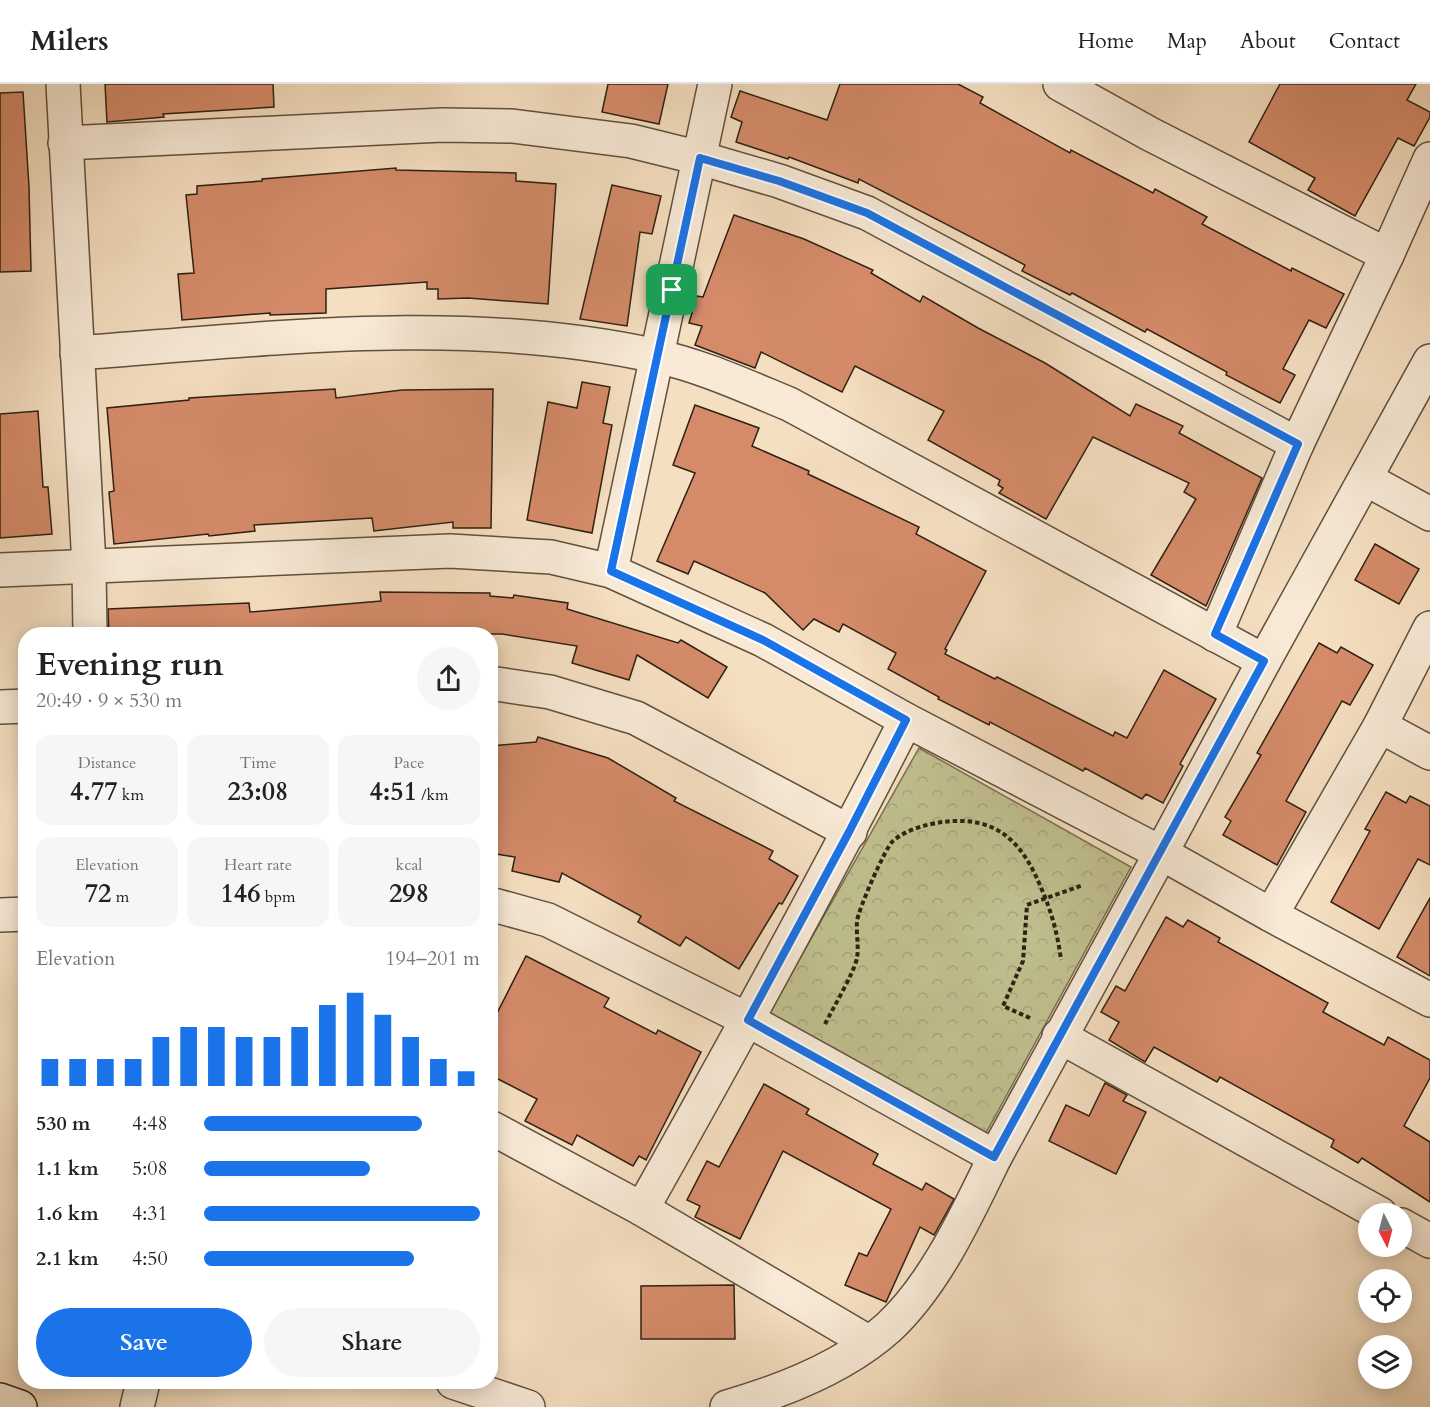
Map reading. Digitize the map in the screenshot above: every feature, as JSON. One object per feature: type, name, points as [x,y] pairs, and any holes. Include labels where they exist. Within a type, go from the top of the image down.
[{"type":"street","points":[[63,84],[89,566],[90,627]]},
{"type":"street","points":[[611,571],[716,84]]},
{"type":"street","points":[[1059,84],[1150,134],[1387,255]]},
{"type":"street","points":[[65,143],[442,124],[512,126],[631,141],[779,181],[867,213],[1298,444]]},
{"type":"street","points":[[1215,634],[1298,444],[1430,159]]},
{"type":"street","points":[[77,353],[345,334],[425,333],[509,335],[604,346],[659,356],[721,375],[789,404],[1264,661]]},
{"type":"street","points":[[727,1407],[818,1374],[852,1355],[889,1327],[916,1296],[967,1214],[994,1157],[1059,1036],[1430,361]]},
{"type":"street","points":[[1366,479],[1430,514]]},
{"type":"street","points":[[0,570],[450,551],[551,557],[611,571],[763,640],[906,720],[1161,853],[1430,1000]]},
{"type":"street","points":[[1271,915],[1380,726],[1430,627]]},
{"type":"street","points":[[498,684],[550,692],[636,718],[849,832]]},
{"type":"street","points":[[0,707],[18,706]]},
{"type":"street","points":[[642,1209],[748,1020],[906,720]]},
{"type":"street","points":[[1380,726],[1430,753]]},
{"type":"street","points":[[498,906],[548,920],[748,1020],[994,1157]]},
{"type":"street","points":[[0,915],[18,914]]},
{"type":"street","points":[[1059,1036],[1360,1203]]},
{"type":"street","points":[[498,1131],[642,1209],[868,1342]]},
{"type":"street","points":[[1412,1231],[1430,1241]]},
{"type":"street","points":[[137,1407],[141,1389]]},
{"type":"street","points":[[474,1389],[528,1407]]},
{"type":"street","points":[[0,1400],[20,1407]]},
{"type":"path","points":[[810,1054],[857,959],[857,920],[892,842],[931,824],[955,821],[976,822],[995,829],[1011,839],[1026,856],[1045,898],[1055,925],[1061,969]]},
{"type":"path","points":[[1059,1036],[1038,1022],[1003,1006],[1023,961],[1027,905],[1083,885]]},
{"type":"green space","points":[[919,748],[1131,867],[986,1133],[768,1015]]},
{"type":"building","points":[[105,84],[273,84],[274,107],[163,114],[164,117],[107,122]]},
{"type":"building","points":[[608,84],[668,84],[659,124],[602,112]]},
{"type":"building","points":[[840,84],[958,84],[983,97],[980,103],[1070,153],[1071,150],[1153,193],[1155,189],[1207,217],[1202,224],[1291,271],[1292,268],[1344,294],[1326,328],[1309,320],[1283,369],[1295,375],[1280,403],[1147,329],[1145,332],[1072,293],[1070,295],[1022,271],[1025,265],[859,179],[858,183],[789,157],[788,159],[736,142],[742,122],[731,117],[740,91],[827,120]]},
{"type":"building","points":[[1280,84],[1416,84],[1407,100],[1430,112],[1430,117],[1414,146],[1398,138],[1355,216],[1308,190],[1315,178],[1249,142]]},
{"type":"building","points":[[23,92],[31,271],[0,272],[0,93]]},
{"type":"building","points":[[396,168],[396,170],[516,173],[516,181],[556,184],[548,304],[468,298],[438,299],[438,289],[427,289],[427,282],[326,289],[326,313],[270,315],[270,313],[182,320],[178,274],[194,273],[186,195],[197,194],[197,186]]},
{"type":"building","points":[[612,185],[661,196],[652,234],[640,232],[627,326],[580,319]]},
{"type":"building","points":[[734,215],[804,239],[873,270],[871,273],[920,302],[923,296],[1045,363],[1130,416],[1136,404],[1183,426],[1179,433],[1262,478],[1206,606],[1151,575],[1196,499],[1184,492],[1189,483],[1093,437],[1046,519],[999,493],[1003,488],[998,485],[1000,480],[928,440],[944,411],[855,366],[842,392],[761,352],[755,368],[695,345],[702,326],[689,323],[697,296],[703,297]]},
{"type":"building","points":[[582,382],[610,387],[603,423],[612,425],[592,533],[527,520],[548,402],[577,408]]},
{"type":"building","points":[[335,389],[336,398],[402,390],[493,389],[491,528],[453,528],[453,522],[374,531],[372,518],[254,525],[255,531],[114,544],[109,492],[114,491],[107,408],[189,400],[189,398]]},
{"type":"building","points":[[695,405],[759,428],[752,446],[809,471],[808,474],[919,527],[916,534],[986,571],[945,649],[947,650],[945,654],[995,679],[997,677],[1113,736],[1115,732],[1127,738],[1164,670],[1216,699],[1180,764],[1183,766],[1163,803],[1146,794],[1142,799],[1085,768],[1083,771],[990,722],[989,725],[938,699],[939,697],[888,669],[896,653],[843,624],[839,632],[814,619],[803,630],[765,593],[694,561],[688,574],[657,561],[695,473],[673,465]]},
{"type":"building","points":[[38,411],[43,487],[48,487],[52,534],[0,538],[0,414]]},
{"type":"building","points":[[1375,544],[1419,569],[1399,604],[1355,580]]},
{"type":"building","points":[[380,592],[490,593],[490,596],[513,598],[514,595],[568,603],[567,609],[678,643],[681,640],[727,667],[708,698],[637,655],[629,680],[572,663],[577,646],[498,634],[498,627],[109,627],[108,609],[249,603],[250,612],[381,601]]},
{"type":"building","points":[[1319,643],[1337,653],[1341,647],[1373,665],[1350,705],[1342,701],[1286,801],[1306,812],[1277,865],[1223,835],[1231,821],[1225,817],[1261,755],[1257,753]]},
{"type":"building","points":[[538,737],[608,758],[676,798],[674,801],[773,851],[769,859],[798,876],[739,969],[686,937],[680,946],[638,922],[641,916],[562,873],[559,882],[512,871],[515,857],[498,854],[498,745],[536,742]]},
{"type":"building","points":[[1386,792],[1406,803],[1410,796],[1430,806],[1430,865],[1418,859],[1379,929],[1331,902],[1370,831],[1365,829]]},
{"type":"building","points":[[1430,898],[1430,976],[1397,957]]},
{"type":"building","points":[[1166,917],[1183,927],[1188,920],[1220,938],[1218,942],[1328,1003],[1323,1012],[1384,1045],[1388,1037],[1430,1060],[1430,1078],[1404,1126],[1430,1142],[1430,1202],[1362,1158],[1358,1163],[1331,1147],[1334,1140],[1220,1077],[1217,1082],[1154,1047],[1145,1062],[1109,1040],[1119,1022],[1101,1012],[1116,986],[1125,991]]},
{"type":"building","points":[[526,956],[609,998],[604,1007],[656,1034],[658,1030],[701,1052],[646,1160],[639,1156],[633,1166],[577,1135],[572,1145],[525,1121],[537,1099],[498,1079],[498,1011]]},
{"type":"building","points":[[1105,1083],[1127,1095],[1123,1101],[1146,1112],[1116,1174],[1049,1141],[1066,1105],[1089,1116]]},
{"type":"building","points":[[764,1084],[809,1109],[806,1114],[878,1154],[873,1164],[922,1190],[926,1183],[954,1199],[934,1235],[920,1227],[886,1302],[845,1285],[859,1253],[867,1256],[891,1209],[783,1151],[740,1239],[695,1217],[700,1206],[687,1200],[707,1161],[719,1167]]},
{"type":"building","points":[[734,1285],[735,1339],[641,1339],[641,1286]]},
{"type":"route","points":[[700,158],[779,181],[867,213],[1298,444],[1215,634],[1264,661],[994,1157],[748,1020],[906,720],[763,640],[611,571],[672,290],[700,158]]}]
